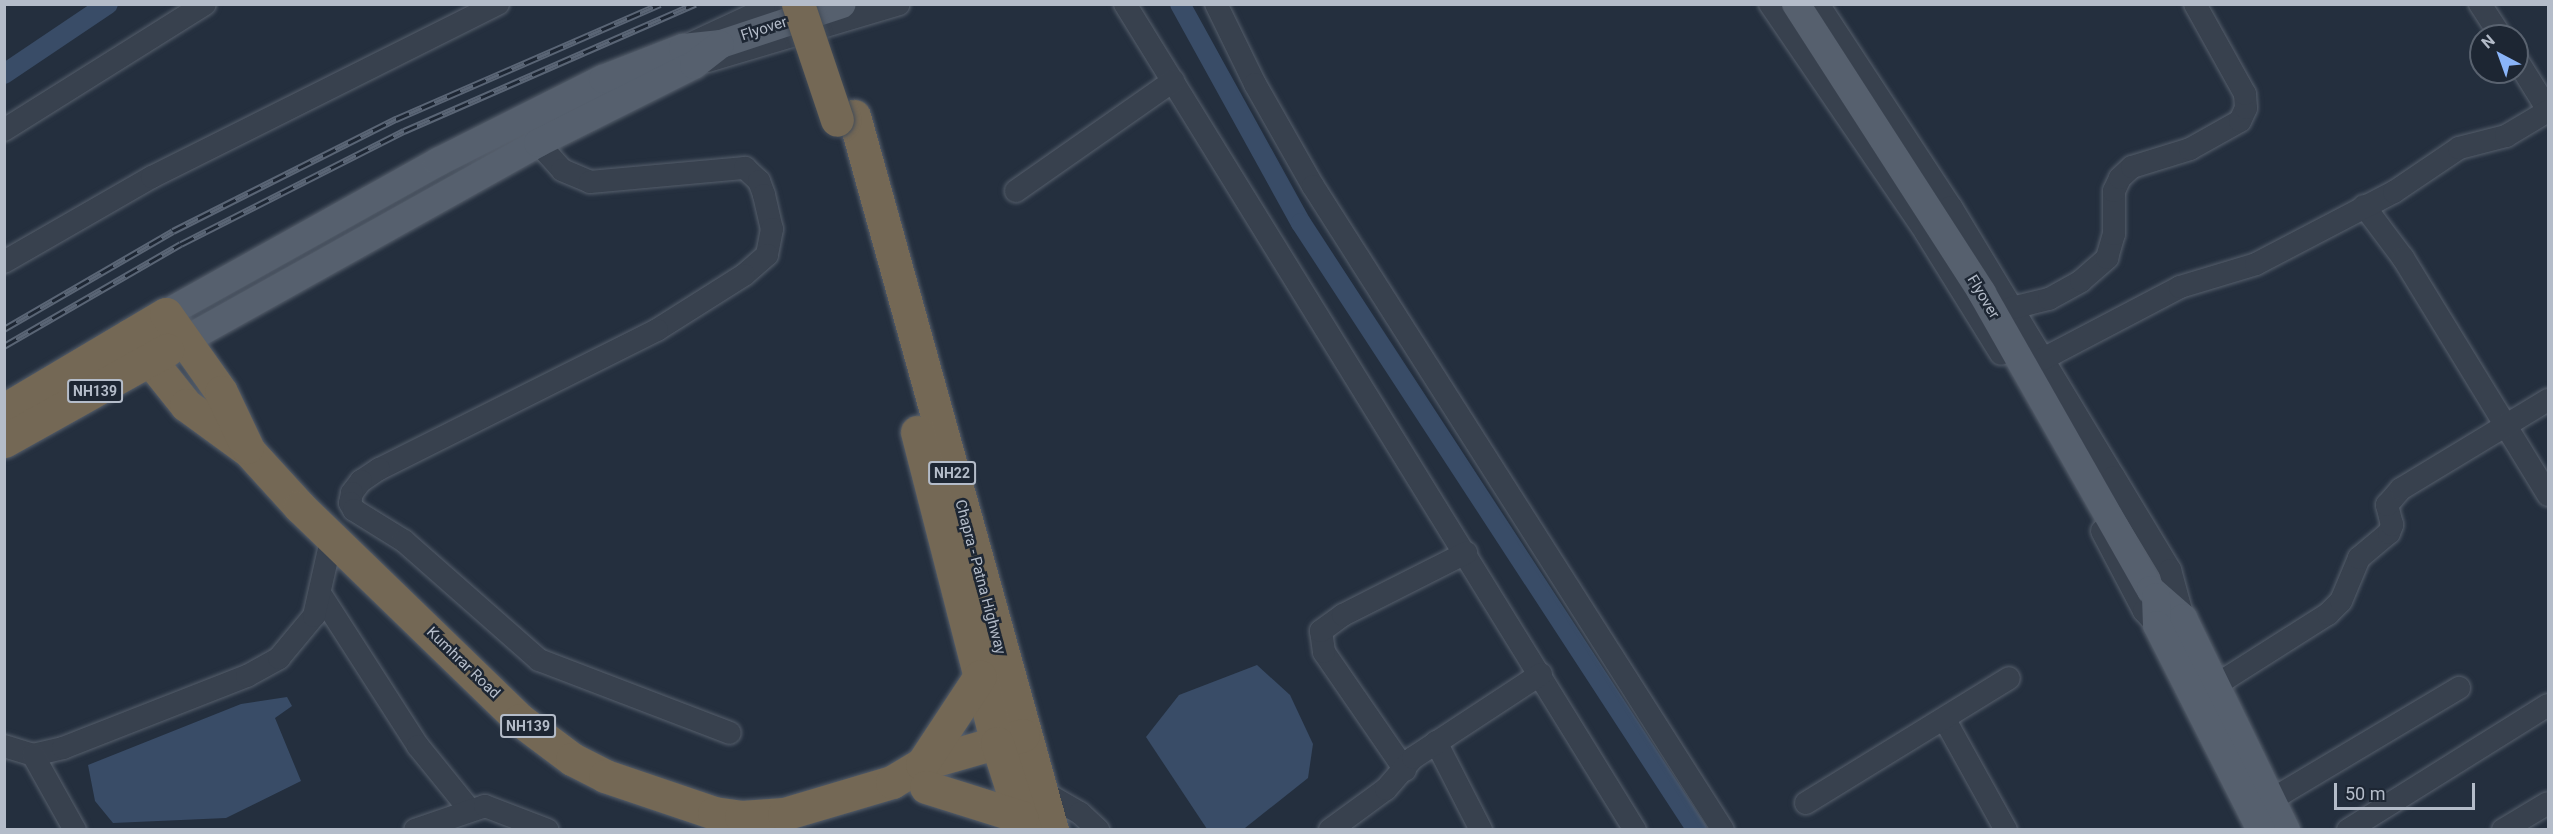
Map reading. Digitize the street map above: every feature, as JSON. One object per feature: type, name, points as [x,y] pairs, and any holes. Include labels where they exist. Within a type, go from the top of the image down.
[{"type":"highway","name":"NH22","points":[[798,4],[845,118]]},
{"type":"highway","name":"NH22","points":[[817,4],[845,118]]},
{"type":"highway","name":"Chapra - Patna Highway","points":[[845,118],[980,676],[1013,749],[1040,790],[1052,830]]},
{"type":"highway","name":"Chapra - Patna Highway","points":[[845,118],[1013,749],[1023,823]]},
{"type":"highway","name":"Kumhrar Road","points":[[166,314],[221,392],[249,451]]},
{"type":"highway","name":"NH139","points":[[4,441],[139,348],[166,314]]},
{"type":"highway","name":"NH139","points":[[4,410],[139,348],[184,341]]},
{"type":"highway","name":"Kumhrar Road","points":[[139,348],[186,405],[249,451],[332,536],[520,720],[572,759],[605,776],[669,800],[741,818],[784,814],[1013,749]]},
{"type":"highway","points":[[980,676],[924,775],[1023,823]]},
{"type":"main road","name":"Flyover","points":[[688,56],[842,4]]},
{"type":"main road","name":"Flyover","points":[[1796,4],[1982,293],[2162,607]]},
{"type":"main road","points":[[184,341],[538,143],[688,56]]},
{"type":"main road","points":[[166,314],[438,162],[603,79],[688,56]]},
{"type":"main road","points":[[2162,607],[2217,685],[2286,830]]},
{"type":"main road","points":[[2162,607],[2261,830]]},
{"type":"street","points":[[4,130],[205,4]]},
{"type":"street","points":[[4,262],[152,177],[498,4]]},
{"type":"street","points":[[688,56],[776,4]]},
{"type":"street","points":[[688,56],[899,4]]},
{"type":"street","points":[[1125,4],[1283,264],[1466,553],[1635,830]]},
{"type":"street","points":[[1216,4],[1255,84],[1313,186],[1723,830]]},
{"type":"street","points":[[1770,4],[1990,335],[2144,611],[2162,607],[2170,570],[2012,308],[1818,4]]},
{"type":"street","points":[[2012,308],[2049,299],[2081,281],[2107,258],[2115,234],[2114,191],[2120,178],[2132,167],[2190,149],[2240,121],[2246,108],[2245,94],[2196,4]]},
{"type":"street","points":[[2480,4],[2493,24]]},
{"type":"street","points":[[2043,359],[2180,287],[2256,264],[2417,179],[2459,148],[2506,136],[2548,111],[2529,80]]},
{"type":"street","points":[[1016,191],[1173,81]]},
{"type":"street","points":[[538,143],[561,170],[590,182],[745,168],[759,181],[764,195],[772,229],[767,255],[744,275],[657,330],[379,469],[361,481],[352,493],[350,503],[354,510],[404,541],[539,660],[730,733]]},
{"type":"street","points":[[2364,206],[2403,258],[2548,495]]},
{"type":"street","points":[[2217,685],[2328,614],[2341,601],[2359,558],[2389,533],[2392,525],[2387,505],[2396,493],[2548,400]]},
{"type":"street","points":[[4,746],[33,755],[111,729],[247,676],[279,658],[304,632],[321,595],[332,536]]},
{"type":"street","points":[[1405,770],[1324,652],[1321,631],[1343,615],[1466,553]]},
{"type":"street","points":[[321,595],[413,738],[469,808]]},
{"type":"street","points":[[1331,829],[1386,789],[1436,742],[1541,674]]},
{"type":"street","points":[[1806,802],[1945,720],[2009,678]]},
{"type":"street","points":[[2271,800],[2459,688]]},
{"type":"street","points":[[2348,830],[2548,705]]},
{"type":"street","points":[[1945,720],[2006,830]]},
{"type":"street","points":[[1436,742],[1481,830]]},
{"type":"street","points":[[33,755],[75,830]]},
{"type":"street","points":[[1040,790],[1080,813],[1098,830]]},
{"type":"street","points":[[2503,830],[2548,803]]},
{"type":"street","points":[[415,830],[469,808],[485,806],[502,810],[548,830]]},
{"type":"water","points":[[1257,665],[1290,695],[1313,744],[1308,778],[1245,828],[1207,829],[1146,737],[1179,695]]},
{"type":"water","points":[[287,697],[292,706],[275,718],[301,781],[226,818],[113,823],[95,801],[88,765],[241,704]]},
{"type":"waterway","points":[[4,74],[108,4]]},
{"type":"waterway","points":[[1180,4],[1301,223],[1697,830]]},
{"type":"railway","points":[[4,329],[173,231],[396,119],[660,4]]},
{"type":"railway","points":[[4,346],[181,244],[404,131],[695,4]]}]
